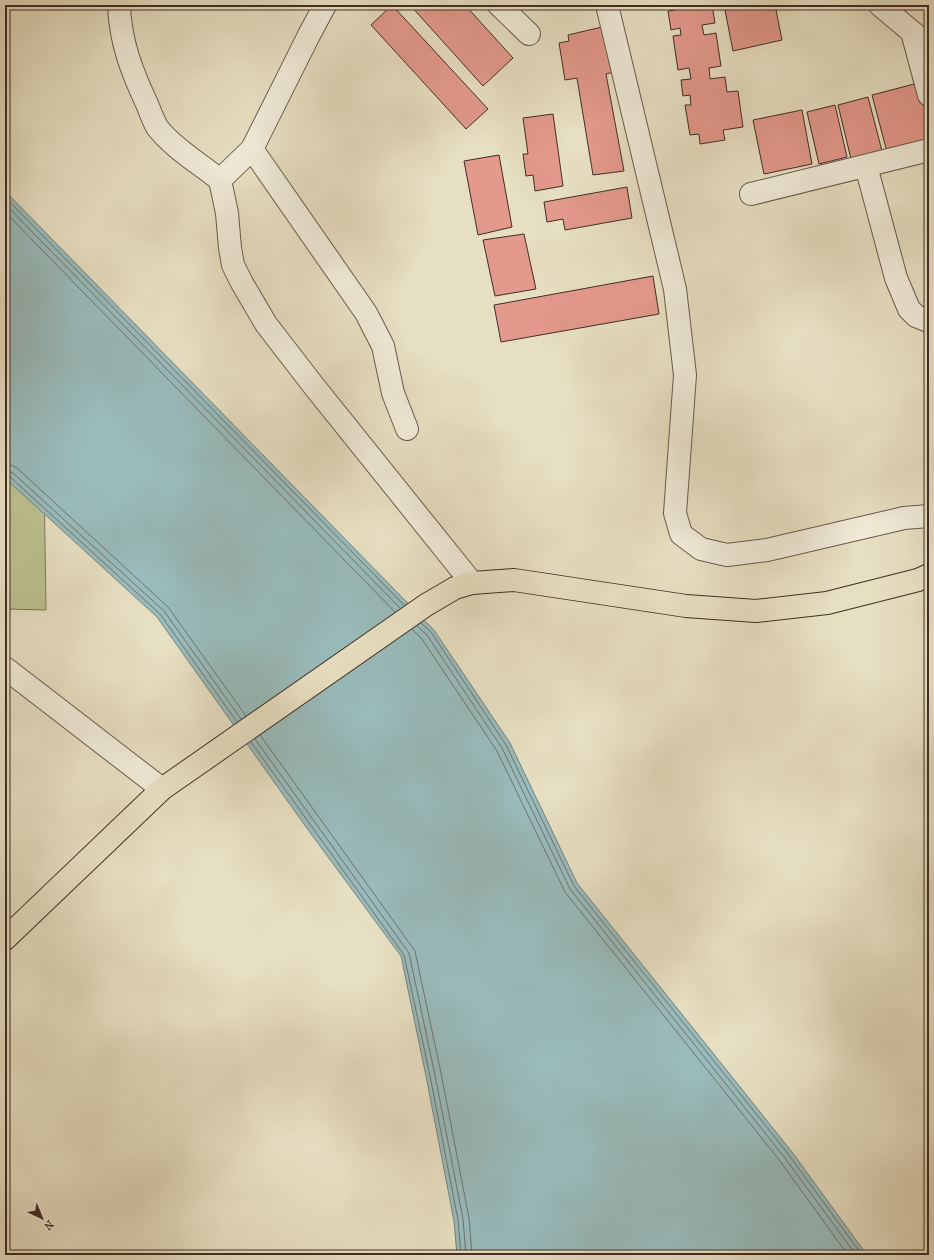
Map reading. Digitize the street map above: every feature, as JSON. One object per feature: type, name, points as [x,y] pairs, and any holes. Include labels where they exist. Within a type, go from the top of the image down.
[{"type":"main road","points":[[5,939],[162,789],[426,605],[455,588],[472,583],[514,580],[686,606],[756,611],[827,603],[918,580],[929,575]]},
{"type":"street","points":[[119,5],[124,45],[138,85],[157,126],[178,148],[220,180],[227,213],[233,265],[262,317],[313,385],[472,583]]},
{"type":"street","points":[[220,180],[252,149],[325,5]]},
{"type":"street","points":[[499,5],[529,34]]},
{"type":"street","points":[[607,5],[675,289],[685,375],[675,513],[681,534],[701,549],[727,555],[767,550],[904,518],[929,516]]},
{"type":"street","points":[[880,5],[929,46]]},
{"type":"street","points":[[912,32],[929,95]]},
{"type":"street","points":[[252,149],[366,313],[382,346],[393,393],[406,429]]},
{"type":"street","points":[[751,194],[929,150]]},
{"type":"street","points":[[866,166],[896,278],[909,308],[916,316],[929,320]]},
{"type":"street","points":[[904,518],[929,504]]},
{"type":"street","points":[[5,668],[162,789]]},
{"type":"green space","points":[[5,431],[44,474],[46,610],[5,609]]},
{"type":"water","points":[[5,191],[434,630],[510,743],[577,883],[792,1152],[867,1255],[457,1255],[454,1221],[401,956],[306,827],[157,617],[5,478]]},
{"type":"building","points":[[392,5],[488,109],[466,129],[371,25]]},
{"type":"building","points":[[410,5],[465,5],[513,58],[483,86]]},
{"type":"building","points":[[674,5],[712,5],[715,23],[702,25],[704,35],[716,33],[721,66],[709,68],[710,79],[725,77],[727,92],[738,91],[743,127],[723,130],[725,140],[700,144],[699,134],[690,135],[685,105],[691,105],[690,95],[683,96],[681,80],[691,79],[689,68],[678,70],[673,36],[681,35],[680,28],[671,30],[668,11],[675,10]]},
{"type":"building","points":[[724,5],[775,5],[782,40],[733,51]]},
{"type":"building","points":[[606,26],[618,71],[606,74],[624,171],[593,175],[577,78],[565,80],[559,43],[569,41],[568,35]]},
{"type":"building","points":[[918,83],[929,123],[929,141],[887,152],[872,95]]},
{"type":"building","points":[[868,97],[882,151],[851,159],[838,105]]},
{"type":"building","points":[[835,105],[847,157],[819,164],[807,112]]},
{"type":"building","points":[[802,110],[812,164],[764,174],[753,120]]},
{"type":"building","points":[[553,114],[563,186],[535,191],[533,175],[526,176],[523,154],[528,154],[523,118]]},
{"type":"building","points":[[499,155],[512,227],[478,235],[464,161]]},
{"type":"building","points":[[627,187],[632,218],[565,230],[563,219],[547,222],[544,202]]},
{"type":"building","points":[[524,234],[536,289],[495,296],[483,240]]},
{"type":"building","points":[[653,276],[659,314],[501,342],[494,305]]}]
